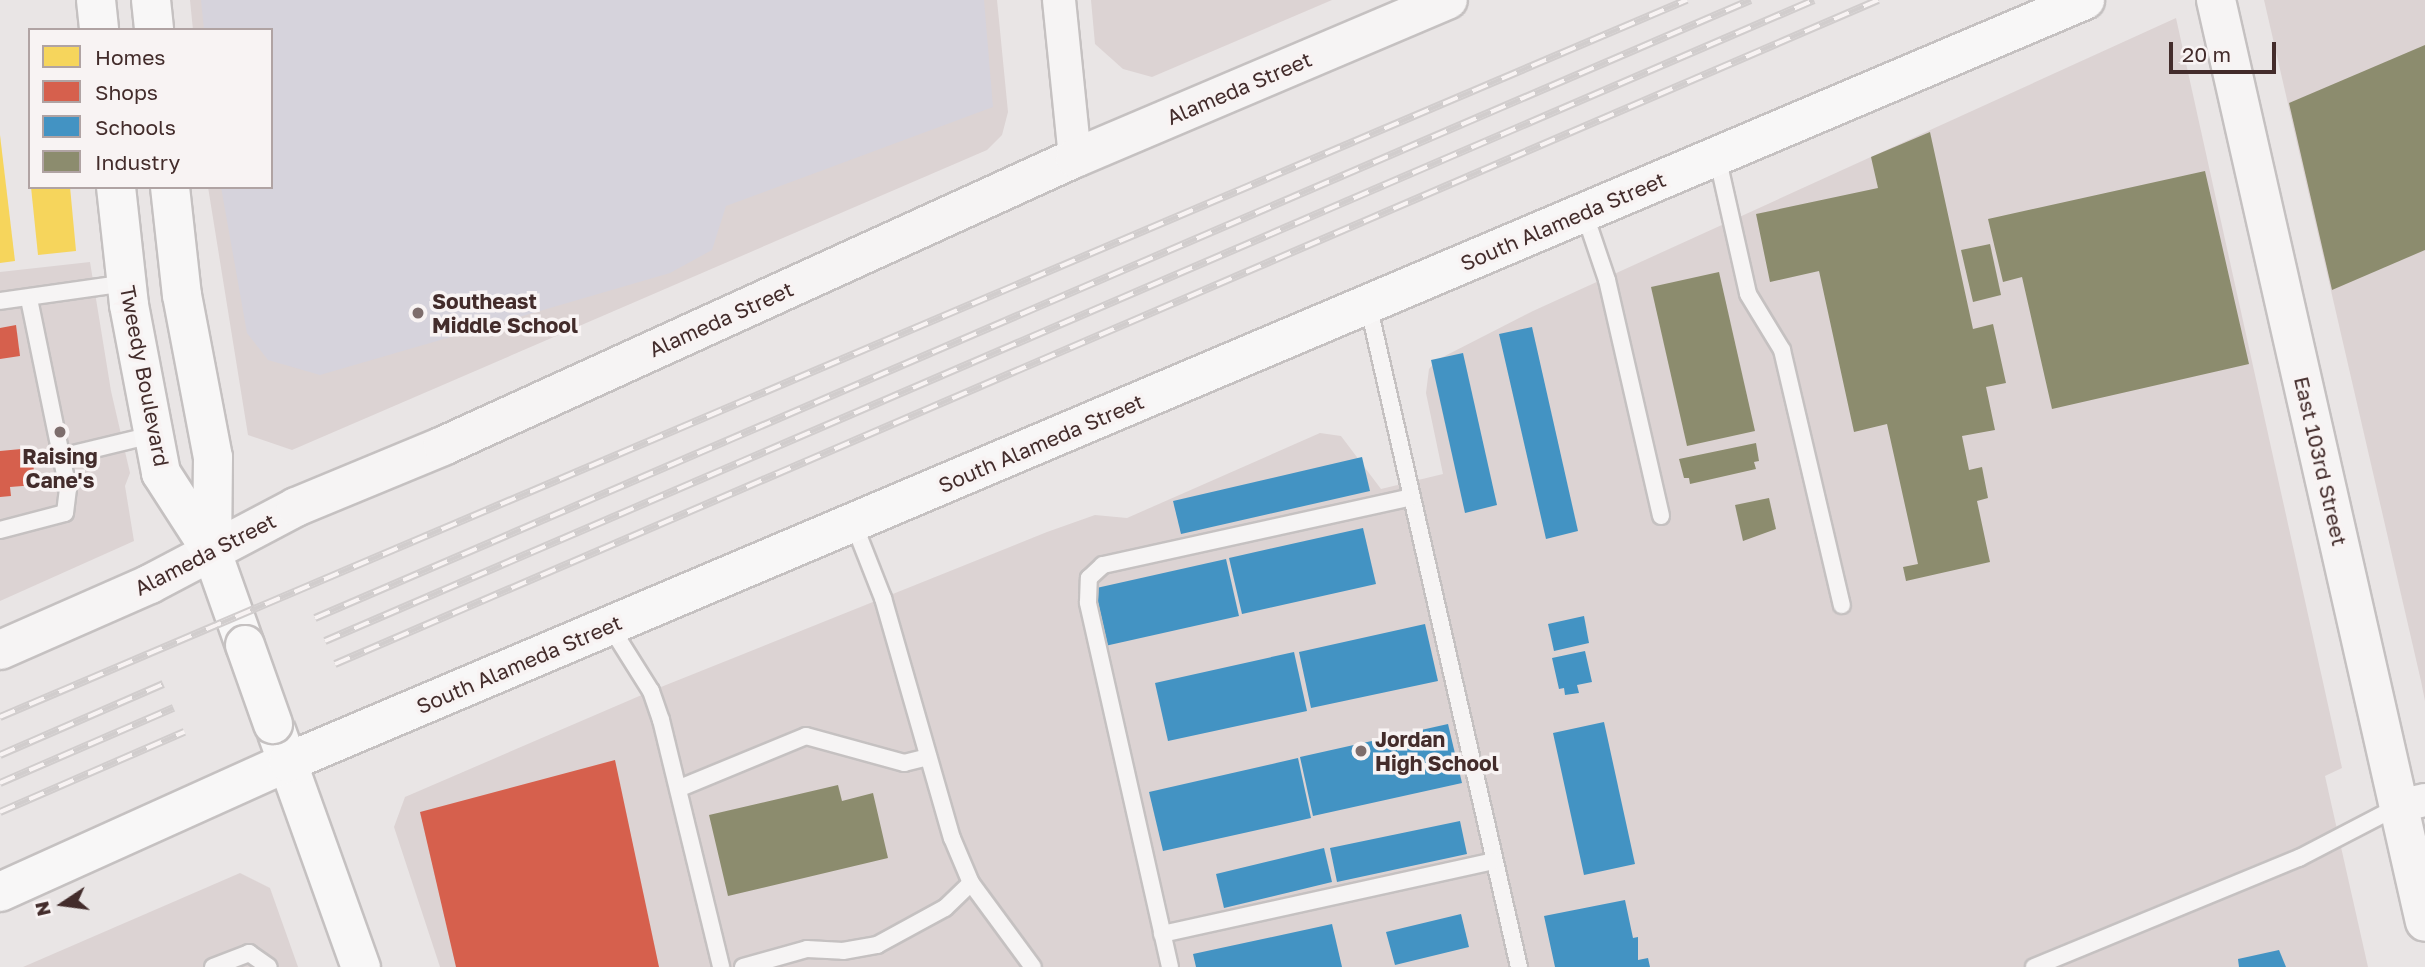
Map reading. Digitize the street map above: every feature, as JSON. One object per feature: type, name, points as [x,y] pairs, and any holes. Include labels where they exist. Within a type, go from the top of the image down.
[{"type":"main road","points":[[96,0],[99,28]]},
{"type":"main road","points":[[151,0],[154,28]]},
{"type":"main road","name":"South Alameda Street","points":[[0,892],[288,762],[2085,0]]},
{"type":"main road","name":"Tweedy Boulevard","points":[[116,189],[127,283],[152,435],[161,473],[212,552],[361,967]]},
{"type":"main road","name":"Tweedy Boulevard","points":[[170,189],[182,295],[213,457],[212,552]]},
{"type":"street","points":[[1059,0],[1075,158]]},
{"type":"street","name":"Alameda Street","points":[[0,650],[212,552],[296,507],[443,446],[1075,158],[1448,0]]},
{"type":"street","name":"East 103rd Street","points":[[2217,0],[2412,803],[2425,922]]},
{"type":"lane","points":[[1717,156],[1748,294],[1782,350],[1842,605]]},
{"type":"lane","points":[[1584,212],[1607,280],[1661,516]]},
{"type":"lane","points":[[0,301],[127,283]]},
{"type":"lane","points":[[0,530],[65,513],[68,489],[29,299]]},
{"type":"lane","points":[[1368,304],[1518,967]]},
{"type":"lane","points":[[61,457],[152,435]]},
{"type":"lane","points":[[1170,967],[1088,602],[1089,578],[1103,565],[1412,497]]},
{"type":"lane","points":[[853,522],[883,598],[928,757],[971,883],[1033,967]]},
{"type":"lane","points":[[609,625],[651,691],[680,788],[721,967]]},
{"type":"lane","points":[[680,788],[806,736],[904,763],[928,757]]},
{"type":"lane","points":[[2034,967],[2299,859],[2412,803]]},
{"type":"lane","points":[[1162,934],[1494,861]]},
{"type":"lane","points":[[743,967],[807,949],[843,951],[877,944],[946,908],[971,883]]},
{"type":"lane","points":[[213,967],[249,953],[269,967]]},
{"type":"shaded area","name":"Southeast Middle School","points":[[190,0],[997,0],[1008,112],[1002,135],[987,150],[292,450],[248,435],[208,189],[273,189],[273,28],[193,28]]},
{"type":"shaded area","name":"Southeast Middle School","points":[[201,0],[984,0],[993,107],[726,206],[712,250],[670,273],[320,375],[268,360],[247,333],[221,189],[273,189],[273,28],[204,28]]},
{"type":"shaded area","points":[[1091,0],[1332,0],[1152,77],[1123,69],[1095,44]]},
{"type":"shaded area","points":[[2264,0],[2425,0],[2425,701],[2421,681]]},
{"type":"shaded area","points":[[2176,18],[2342,768],[2325,776],[2368,967],[440,967],[394,827],[405,797],[651,691],[1047,532],[1095,515],[1127,518],[1320,433],[1341,436],[1381,489],[1443,474],[1426,393],[1429,369],[1437,360],[1533,311]]},
{"type":"shaded area","name":"Raising Cane's","points":[[90,262],[111,391],[130,473],[125,486],[134,541],[0,601],[0,272]]},
{"type":"shaded area","points":[[240,873],[270,888],[298,967],[23,967]]},
{"type":"building: Homes","points":[[0,135],[15,261],[0,263]]},
{"type":"building: Homes","points":[[31,189],[70,189],[76,251],[38,255]]},
{"type":"building: Shops","points":[[16,325],[20,356],[0,359],[0,328]]},
{"type":"building: Shops","points":[[32,448],[35,485],[10,487],[11,496],[0,497],[0,451]]},
{"type":"building: Shops","points":[[615,760],[659,967],[456,967],[420,812]]},
{"type":"building: Schools","points":[[1532,327],[1578,531],[1546,539],[1499,334]]},
{"type":"building: Schools","points":[[1463,353],[1497,505],[1465,513],[1431,360]]},
{"type":"building: Schools","points":[[1362,457],[1370,491],[1181,534],[1173,501]]},
{"type":"building: Schools","points":[[1363,528],[1376,584],[1242,614],[1229,558]]},
{"type":"building: Schools","points":[[1226,559],[1239,616],[1105,646],[1092,589]]},
{"type":"building: Schools","points":[[1584,616],[1589,643],[1554,651],[1548,624]]},
{"type":"building: Schools","points":[[1425,624],[1438,681],[1311,708],[1299,652]]},
{"type":"building: Schools","points":[[1585,651],[1592,682],[1577,685],[1579,693],[1565,695],[1564,688],[1559,689],[1552,658]]},
{"type":"building: Schools","points":[[1294,652],[1307,711],[1168,741],[1155,683]]},
{"type":"building: Schools","points":[[1604,722],[1635,864],[1584,875],[1553,733]]},
{"type":"building: Schools","points":[[1448,724],[1462,783],[1313,816],[1300,757]]},
{"type":"building: Schools","points":[[1298,758],[1311,818],[1163,851],[1149,792]]},
{"type":"building: Schools","points":[[1460,821],[1467,854],[1337,882],[1330,848]]},
{"type":"building: Schools","points":[[1324,848],[1332,882],[1224,908],[1216,874]]},
{"type":"building: Schools","points":[[1625,900],[1633,938],[1638,937],[1638,960],[1648,958],[1650,967],[1555,967],[1544,916]]},
{"type":"building: Schools","points":[[1461,914],[1469,947],[1395,965],[1386,932]]},
{"type":"building: Schools","points":[[1332,924],[1342,967],[1196,967],[1193,954]]},
{"type":"building: Schools","points":[[2279,950],[2286,967],[2239,967],[2238,959]]},
{"type":"building: Industry","points":[[2425,45],[2425,250],[2332,290],[2289,103]]},
{"type":"building: Industry","points":[[1930,132],[1973,329],[1993,324],[2006,383],[1986,387],[1995,430],[1962,436],[1969,470],[1982,467],[1988,498],[1977,501],[1990,562],[1906,581],[1903,567],[1918,564],[1887,424],[1854,432],[1819,271],[1770,282],[1756,214],[1878,188],[1871,157]]},
{"type":"building: Industry","points":[[2205,171],[2249,364],[2052,409],[2022,277],[2003,282],[1988,219]]},
{"type":"building: Industry","points":[[1990,244],[2001,295],[1973,302],[1961,250]]},
{"type":"building: Industry","points":[[1719,272],[1755,431],[1687,446],[1651,287]]},
{"type":"building: Industry","points":[[1756,443],[1759,461],[1754,462],[1756,469],[1690,484],[1689,478],[1684,478],[1679,459]]},
{"type":"building: Industry","points":[[1769,498],[1776,529],[1743,541],[1735,505]]},
{"type":"building: Industry","points":[[838,785],[842,801],[873,793],[888,858],[728,896],[709,815]]},
{"type":"railway","points":[[0,717],[1687,0]]},
{"type":"railway","points":[[315,618],[1751,0]]},
{"type":"railway","points":[[325,641],[1814,0]]},
{"type":"railway","points":[[335,664],[1878,0]]},
{"type":"railway","points":[[0,755],[163,684]]},
{"type":"railway","points":[[0,783],[173,708]]},
{"type":"railway","points":[[0,812],[184,732]]},
{"type":"place","name":"Southeast Middle School","points":[[418,313]]},
{"type":"place","name":"Raising Cane's","points":[[60,432]]},
{"type":"place","name":"Jordan High School","points":[[1361,751]]}]
